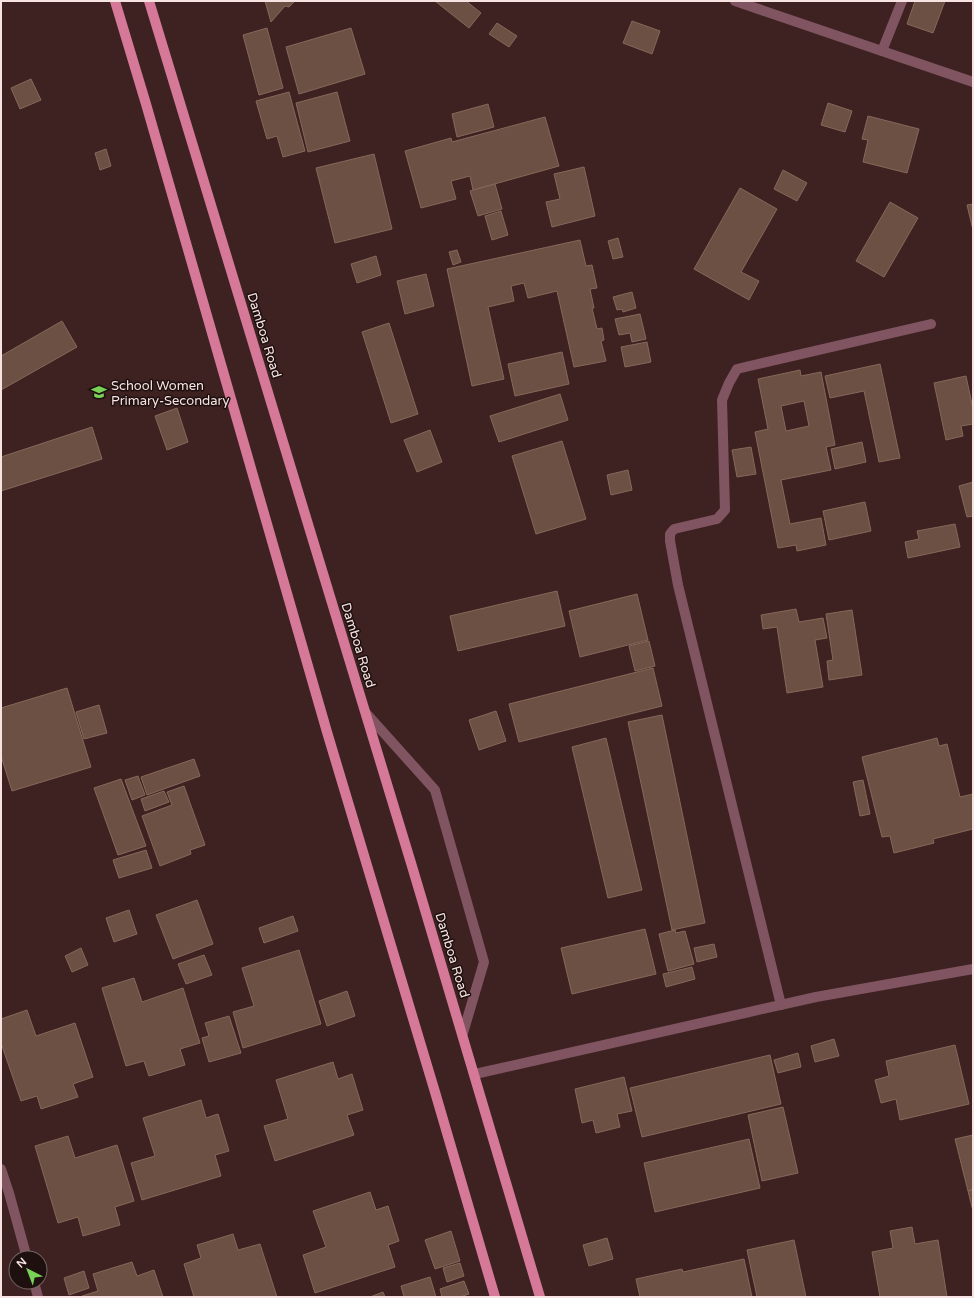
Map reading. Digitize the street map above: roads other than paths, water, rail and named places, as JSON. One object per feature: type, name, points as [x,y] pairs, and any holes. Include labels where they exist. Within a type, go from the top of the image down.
[{"type":"main road","points":[[115,1],[327,732],[495,1297]]},
{"type":"main road","name":"Damboa Road","points":[[149,1],[463,1033],[540,1297]]},
{"type":"street","points":[[735,1],[973,82]]},
{"type":"street","points":[[882,51],[902,1]]},
{"type":"street","points":[[782,1005],[678,585],[670,534],[674,529],[717,519],[725,510],[722,400],[737,369],[931,324]]},
{"type":"street","points":[[366,713],[435,790],[484,962],[463,1033]]},
{"type":"street","points":[[475,1074],[782,1005],[973,969]]},
{"type":"street","points":[[1,1168],[25,1250]]},
{"type":"place","name":"School Women Primary-Secondary","points":[[99,392]]}]
